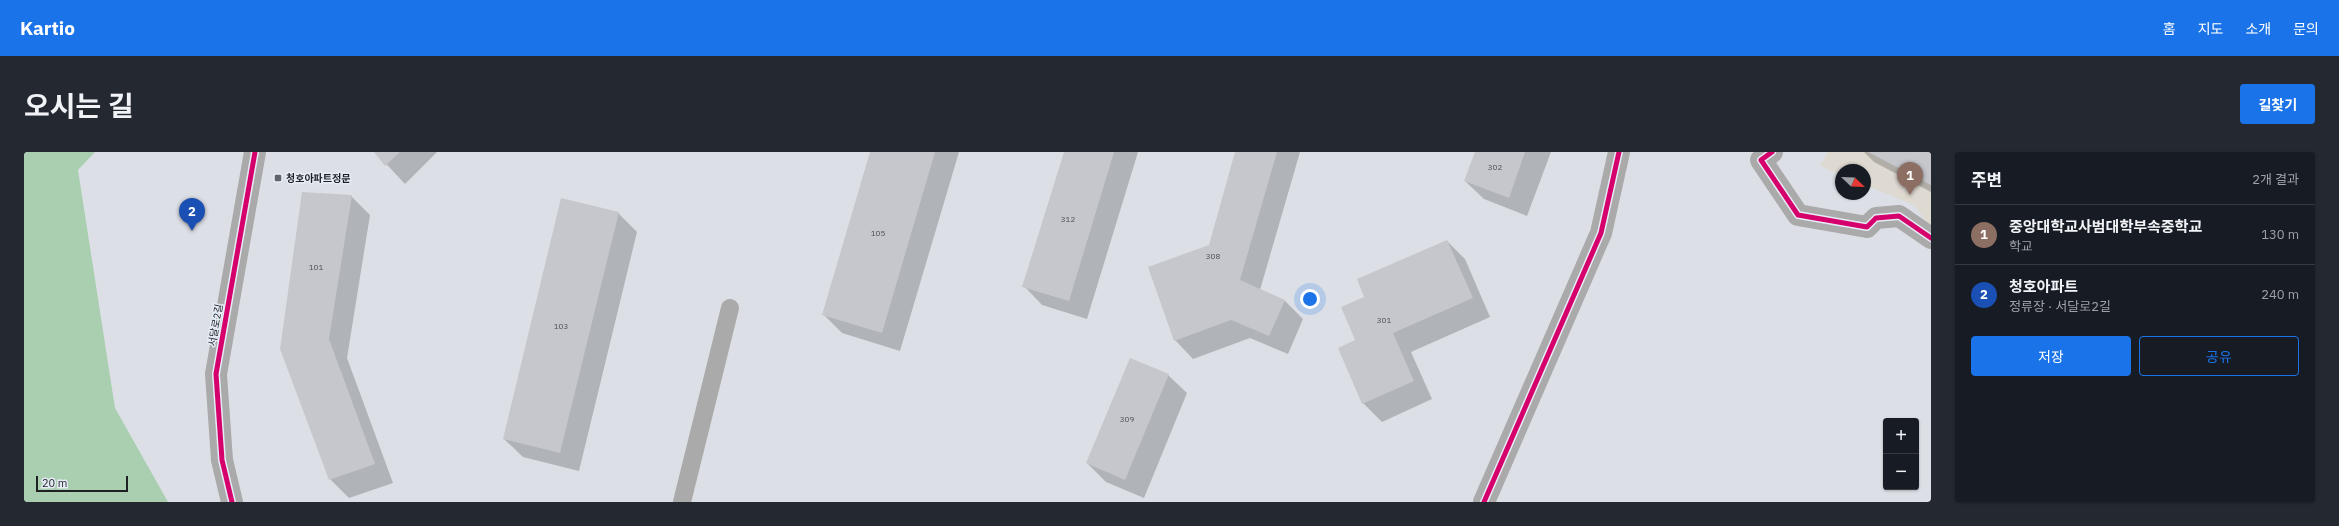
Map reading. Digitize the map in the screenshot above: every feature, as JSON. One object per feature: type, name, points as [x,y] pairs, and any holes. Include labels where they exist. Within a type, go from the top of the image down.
[{"type":"street","name":"서달로2길","points":[[232,502],[222,460],[216,374],[255,152]]},
{"type":"street","points":[[1484,502],[1601,233],[1619,152]]},
{"type":"street","points":[[1772,152],[1761,160],[1798,215],[1867,227],[1876,218],[1899,216],[1931,238]]},
{"type":"lane","points":[[682,502],[730,308]]},
{"type":"shaded area","points":[[1828,152],[1931,152],[1931,228],[1914,205],[1871,187],[1871,164],[1835,164],[1835,172],[1820,166]]},
{"type":"green space","points":[[24,152],[95,152],[78,170],[115,408],[168,502],[24,502]]},
{"type":"building","points":[[374,152],[400,152],[385,166]]},
{"type":"building","points":[[870,152],[935,152],[882,333],[822,315]]},
{"type":"building","points":[[1064,152],[1114,152],[1069,301],[1022,287]]},
{"type":"building","points":[[1235,152],[1277,152],[1240,280],[1285,300],[1269,336],[1231,320],[1174,341],[1148,267],[1209,245]]},
{"type":"building","points":[[1475,152],[1525,152],[1509,198],[1464,181]]},
{"type":"building","points":[[1868,152],[1931,152],[1931,185]]},
{"type":"building","points":[[302,192],[352,195],[329,339],[375,464],[329,480],[280,349]]},
{"type":"building","points":[[561,198],[619,212],[560,453],[503,439]]},
{"type":"building","points":[[1447,240],[1473,298],[1393,333],[1414,381],[1362,404],[1338,348],[1355,340],[1341,307],[1364,297],[1357,279]]},
{"type":"building","points":[[1130,358],[1169,374],[1125,480],[1086,463]]},
{"type":"cycle path","points":[[232,502],[222,460],[216,374],[255,152]]},
{"type":"cycle path","points":[[1484,502],[1601,233],[1619,152]]},
{"type":"cycle path","points":[[1772,152],[1761,160],[1798,215],[1867,227],[1876,218],[1899,216],[1931,238]]},
{"type":"place","name":"청호아파트정문","points":[[278,178]]},
{"type":"place","name":"중앙대학교사범대학부속중학교","points":[[1910,195]]},
{"type":"place","name":"청호아파트","points":[[192,231]]}]
